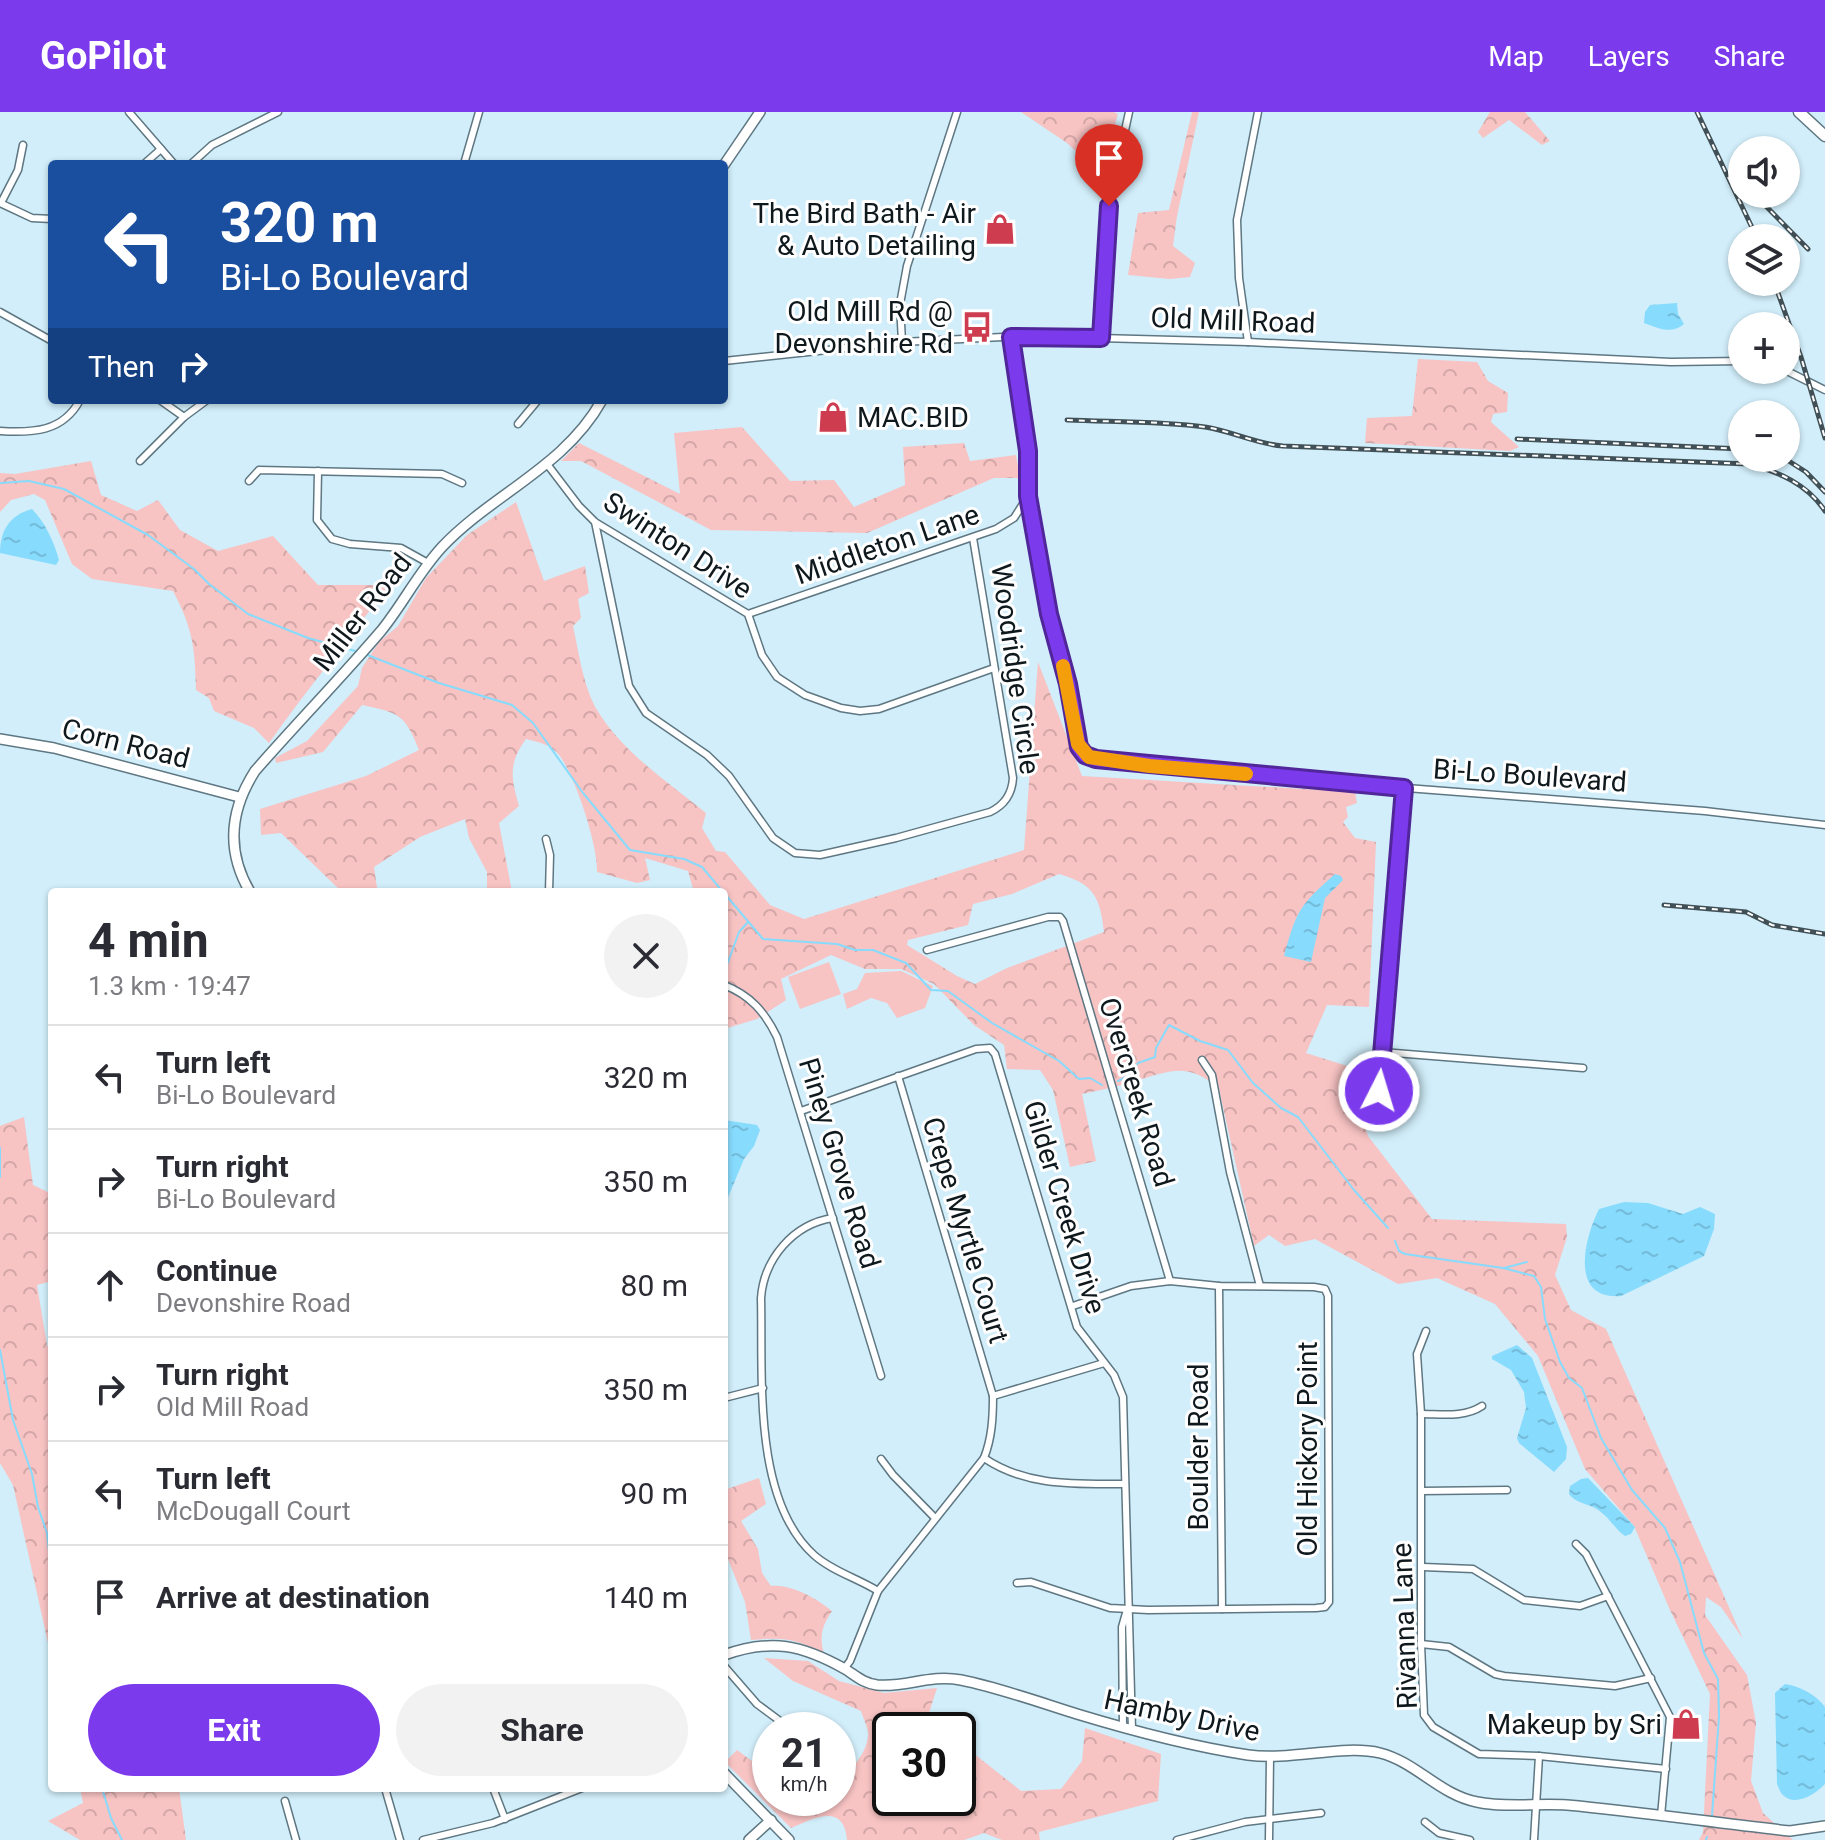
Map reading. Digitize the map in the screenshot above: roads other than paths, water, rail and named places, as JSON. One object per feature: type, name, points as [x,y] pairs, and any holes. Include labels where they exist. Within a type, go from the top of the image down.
[{"type":"main road","points":[[1799,112],[1825,136]]},
{"type":"street","points":[[129,112],[171,160]]},
{"type":"street","points":[[195,160],[212,145],[278,112]]},
{"type":"street","points":[[465,160],[479,112]]},
{"type":"street","points":[[727,160],[760,112]]},
{"type":"street","points":[[902,342],[900,304],[907,266],[957,112]]},
{"type":"street","points":[[1101,338],[1110,199],[1129,112]]},
{"type":"street","points":[[1248,342],[1239,278],[1237,220],[1258,112]]},
{"type":"street","points":[[23,145],[18,170],[0,203],[32,218],[48,219]]},
{"type":"street","points":[[149,160],[161,149]]},
{"type":"street","points":[[0,312],[48,339]]},
{"type":"street","name":"Old Mill Road","points":[[728,361],[902,342],[1011,337],[1248,342],[1643,361],[1728,361]]},
{"type":"street","name":"Bi-Lo Boulevard","points":[[1011,337],[1028,451],[1028,496],[1052,626],[1064,667],[1078,744],[1083,753],[1092,759],[1404,788],[1699,810],[1825,825]]},
{"type":"street","points":[[1800,378],[1825,390]]},
{"type":"street","points":[[0,431],[30,431],[59,424],[70,416],[78,404]]},
{"type":"street","points":[[166,404],[184,417]]},
{"type":"street","points":[[140,461],[184,417],[202,404]]},
{"type":"street","points":[[518,424],[535,404]]},
{"type":"street","name":"Miller Road","points":[[248,888],[235,851],[235,813],[239,797],[255,771],[401,605],[428,563],[458,532],[547,464],[576,437],[599,404]]},
{"type":"street","name":"Swinton Drive","points":[[547,464],[595,522],[748,614],[762,655],[777,677],[805,695],[841,708],[860,711],[879,709],[994,668]]},
{"type":"street","points":[[249,481],[259,470],[442,474],[462,483]]},
{"type":"street","points":[[318,471],[317,520],[332,539],[350,544],[401,548],[428,563]]},
{"type":"street","name":"Middleton Lane","points":[[748,614],[973,538],[1008,523],[1028,496]]},
{"type":"street","name":"Woodridge Circle","points":[[595,522],[629,686],[636,701],[652,718],[717,764],[740,789],[773,838],[795,853],[820,855],[990,812],[1002,805],[1011,792],[1013,778],[973,538]]},
{"type":"street","name":"Corn Road","points":[[0,739],[54,748],[239,797]]},
{"type":"street","points":[[1379,1091],[1404,788]]},
{"type":"street","points":[[546,839],[550,855],[549,888]]},
{"type":"street","name":"Overcreek Road","points":[[927,950],[1048,917],[1060,917],[1170,1281]]},
{"type":"street","name":"Piney Grove Road","points":[[728,987],[753,1001],[772,1025],[785,1057],[881,1376]]},
{"type":"street","name":"Gilder Creek Drive","points":[[898,1076],[976,1049],[990,1048],[995,1054],[1080,1333],[1116,1378],[1123,1397],[1127,1609],[1131,1625],[1127,1729]]},
{"type":"street","points":[[1382,1052],[1583,1068]]},
{"type":"street","points":[[1073,1306],[1131,1286],[1170,1281],[1260,1286],[1236,1200],[1212,1075],[1202,1060]]},
{"type":"street","points":[[801,1111],[898,1076]]},
{"type":"street","name":"Crepe Myrtle Court","points":[[898,1076],[993,1396]]},
{"type":"street","points":[[833,1218],[820,1220],[797,1233],[778,1251],[767,1270],[761,1298],[765,1442],[780,1499],[794,1530],[806,1546],[821,1560],[878,1591]]},
{"type":"street","name":"Boulder Road","points":[[1219,1286],[1222,1609]]},
{"type":"street","name":"Old Hickory Point","points":[[1222,1609],[1327,1606],[1327,1292],[1320,1287],[1260,1286]]},
{"type":"street","name":"Rivanna Lane","points":[[1426,1331],[1417,1354],[1421,1414],[1424,1715],[1433,1727],[1479,1754],[1539,1756],[1666,1769]]},
{"type":"street","points":[[844,1669],[878,1591],[984,1458],[989,1442],[993,1396],[1104,1363]]},
{"type":"street","points":[[728,1397],[763,1388]]},
{"type":"street","points":[[1421,1414],[1458,1414],[1472,1412],[1482,1406]]},
{"type":"street","points":[[984,1458],[996,1466],[1044,1482],[1125,1484]]},
{"type":"street","points":[[881,1459],[935,1518]]},
{"type":"street","points":[[1422,1491],[1507,1490]]},
{"type":"street","points":[[1576,1544],[1586,1554],[1670,1717],[1661,1816]]},
{"type":"street","points":[[1423,1567],[1473,1569],[1524,1600],[1580,1606],[1608,1596]]},
{"type":"street","points":[[1017,1583],[1031,1582],[1110,1608],[1222,1609]]},
{"type":"street","name":"Hamby Drive","points":[[728,1654],[782,1644],[803,1649],[856,1678],[880,1685],[932,1677],[961,1680],[1169,1741],[1270,1757],[1379,1752],[1466,1800],[1494,1804],[1566,1805],[1790,1831],[1825,1826]]},
{"type":"street","points":[[1421,1644],[1449,1647],[1495,1674],[1504,1676],[1615,1686],[1651,1678]]},
{"type":"street","points":[[728,1671],[768,1712]]},
{"type":"street","points":[[1534,1840],[1539,1756]]},
{"type":"street","points":[[1269,1840],[1270,1757]]},
{"type":"street","points":[[728,1777],[789,1840]]},
{"type":"street","points":[[386,1792],[400,1840]]},
{"type":"street","points":[[495,1792],[505,1819]]},
{"type":"street","points":[[423,1840],[505,1819],[572,1792]]},
{"type":"street","points":[[285,1801],[296,1840]]},
{"type":"street","points":[[1177,1840],[1269,1818],[1321,1813]]},
{"type":"street","points":[[749,1840],[771,1820]]},
{"type":"street","points":[[1425,1822],[1439,1833],[1470,1840]]},
{"type":"water","points":[[1677,303],[1678,314],[1684,324],[1664,330],[1644,323],[1645,312],[1650,305]]},
{"type":"water","points":[[32,509],[52,539],[59,560],[56,565],[0,553],[4,531],[12,519]]},
{"type":"water","points":[[1335,874],[1343,880],[1325,898],[1311,962],[1284,956],[1301,910]]},
{"type":"water","points":[[728,1121],[757,1125],[760,1130],[754,1146],[744,1159],[728,1197]]},
{"type":"water","points":[[1624,1202],[1648,1203],[1683,1214],[1700,1207],[1715,1214],[1714,1229],[1704,1256],[1621,1296],[1605,1295],[1594,1288],[1587,1278],[1585,1265],[1589,1236],[1599,1209]]},
{"type":"water","points":[[1517,1345],[1532,1358],[1567,1447],[1566,1459],[1554,1472],[1519,1443],[1517,1438],[1526,1408],[1524,1392],[1511,1370],[1492,1359],[1492,1356]]},
{"type":"water","points":[[1588,1478],[1635,1527],[1631,1534],[1625,1536],[1598,1510],[1569,1494],[1570,1486]]},
{"type":"water","points":[[1785,1684],[1807,1692],[1825,1707],[1825,1784],[1812,1795],[1794,1800],[1783,1795],[1777,1784],[1775,1693]]},
{"type":"waterway","points":[[0,483],[29,481],[64,489],[148,535],[248,614],[308,638],[359,652]]},
{"type":"waterway","points":[[365,654],[439,683],[512,705],[533,723],[583,793],[630,850],[684,859],[702,867],[720,888]]},
{"type":"waterway","points":[[728,898],[763,939],[873,950],[906,963],[931,990],[948,991],[992,1023],[1059,1061],[1079,1079],[1090,1078],[1102,1085]]},
{"type":"waterway","points":[[728,962],[739,932],[748,922]]},
{"type":"waterway","points":[[1118,1081],[1128,1076],[1138,1063],[1155,1057],[1156,1048],[1169,1025],[1200,1041],[1228,1050],[1253,1083],[1281,1108],[1298,1117],[1354,1190],[1388,1228]]},
{"type":"waterway","points":[[0,1148],[0,1177]]},
{"type":"waterway","points":[[1395,1241],[1399,1251],[1405,1254],[1503,1268],[1534,1276],[1541,1287],[1545,1319],[1560,1362],[1569,1378],[1582,1388],[1601,1438],[1632,1490],[1665,1528],[1680,1562],[1704,1653],[1718,1679],[1719,1716],[1712,1816]]},
{"type":"waterway","points":[[1504,1268],[1527,1262]]},
{"type":"waterway","points":[[0,1350],[13,1420],[32,1474],[48,1542]]},
{"type":"waterway","points":[[103,1792],[122,1840]]},
{"type":"railway","points":[[1697,112],[1750,224]]},
{"type":"railway","points":[[1768,208],[1808,249]]},
{"type":"railway","points":[[1779,296],[1825,438]]},
{"type":"railway","points":[[1067,420],[1205,427],[1283,446],[1749,464],[1792,480],[1810,493],[1825,511]]},
{"type":"railway","points":[[1517,439],[1728,448]]},
{"type":"railway","points":[[1800,468],[1825,492]]},
{"type":"railway","points":[[1664,905],[1746,912],[1772,925],[1825,934]]},
{"type":"place","name":"The Bird Bath - Air & Auto Detailing","points":[[1000,229]]},
{"type":"place","name":"Old Mill Rd @ Devonshire Rd","points":[[977,327]]},
{"type":"place","name":"MAC.BID","points":[[833,417]]},
{"type":"place","name":"Makeup by Sri","points":[[1686,1724]]}]
